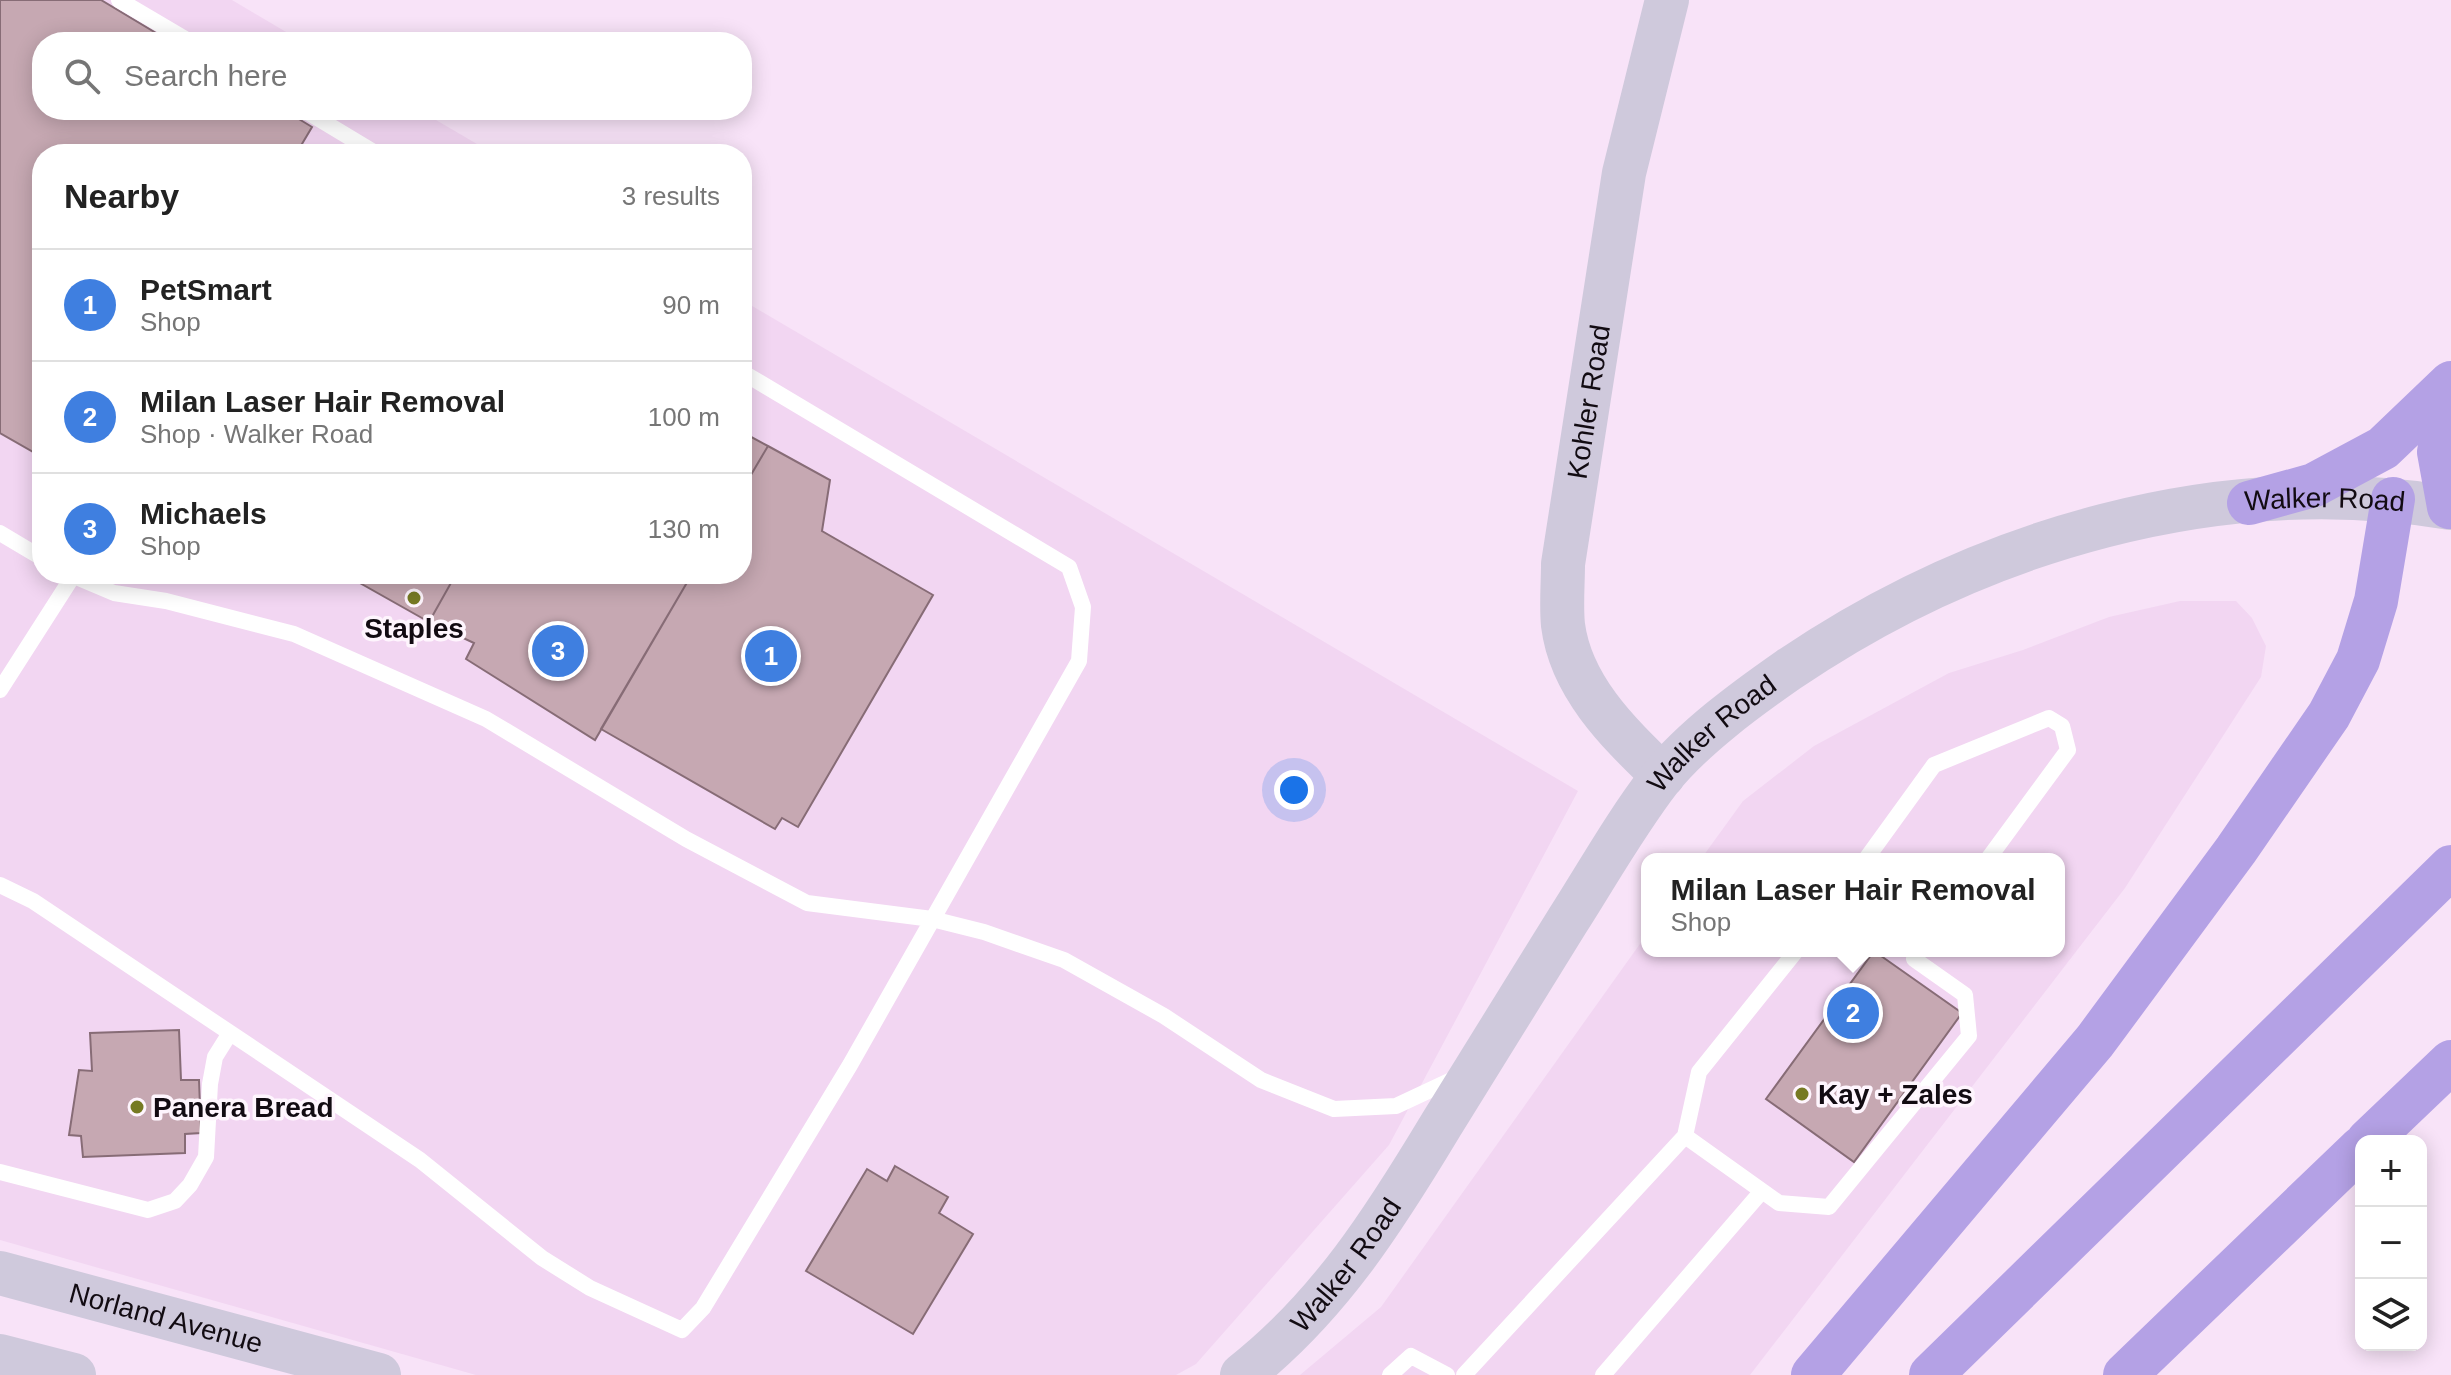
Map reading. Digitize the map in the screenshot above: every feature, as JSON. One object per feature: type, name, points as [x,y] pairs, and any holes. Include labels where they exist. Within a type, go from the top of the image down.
[{"type":"highway","points":[[2249,503],[2314,485],[2383,448],[2451,383]]},
{"type":"highway","points":[[2450,507],[2439,452],[2451,395]]},
{"type":"highway","points":[[1813,1375],[2095,1041],[2236,850],[2329,715],[2358,660],[2376,601],[2393,499]]},
{"type":"highway","points":[[1931,1375],[2451,867]]},
{"type":"highway","points":[[2374,1135],[2451,1062]]},
{"type":"highway","points":[[2125,1375],[2355,1154]]},
{"type":"main road","name":"Kohler Road","points":[[1663,776],[1618,732],[1578,676],[1563,626],[1563,564],[1624,173],[1667,0]]},
{"type":"main road","name":"Walker Road","points":[[1242,1375],[1294,1330],[1335,1287],[1381,1224],[1616,843],[1663,776],[1742,702],[1822,647],[1907,599],[1984,563],[2078,531],[2170,511],[2249,503],[2393,499],[2450,507]]},
{"type":"main road","name":"Norland Avenue","points":[[0,1273],[379,1375]]},
{"type":"main road","points":[[0,1356],[74,1375]]},
{"type":"lane","points":[[119,0],[173,32]]},
{"type":"lane","points":[[321,120],[360,144]]},
{"type":"lane","points":[[0,885],[33,901],[420,1160],[542,1258],[590,1288],[682,1330],[703,1308],[850,1065],[1079,661],[1083,607],[1069,567],[752,378]]},
{"type":"lane","points":[[0,533],[32,552]]},
{"type":"lane","points":[[0,690],[65,584]]},
{"type":"lane","points":[[92,584],[114,593],[166,601],[294,634],[486,719],[686,839],[807,903],[932,919],[984,932],[1064,960],[1164,1016],[1261,1080],[1334,1109],[1396,1106],[1476,1069]]},
{"type":"lane","points":[[1870,853],[1934,765],[2049,718],[2062,726],[2068,750],[1992,853]]},
{"type":"lane","points":[[1464,1375],[1685,1136],[1699,1072],[1791,957]]},
{"type":"lane","points":[[1685,1136],[1779,1203],[1829,1207],[1969,1036],[1965,995],[1917,957]]},
{"type":"lane","points":[[0,1172],[148,1210],[175,1201],[190,1185],[206,1157],[210,1084],[215,1057],[230,1033]]},
{"type":"lane","points":[[1603,1375],[1762,1191]]},
{"type":"lane","points":[[1390,1375],[1411,1356],[1447,1375]]},
{"type":"shaded area","points":[[0,0],[232,0],[286,32],[32,32],[32,120],[436,120],[477,144],[32,144],[32,584],[752,584],[752,306],[1578,791],[1389,1145],[1196,1364],[1176,1375],[476,1375],[0,1240]]},
{"type":"shaded area","points":[[2180,601],[2236,601],[2252,618],[2266,646],[2261,677],[2125,888],[1750,1375],[1300,1375],[1381,1307],[1641,942],[1641,957],[2065,957],[2065,853],[1705,853],[1743,801],[1814,746],[1949,673],[2023,650],[2109,617]]},
{"type":"building","points":[[0,0],[101,0],[154,32],[32,32],[32,120],[300,120],[312,127],[302,144],[32,144],[32,451],[0,433]]},
{"type":"building","points":[[752,437],[768,446],[752,473]]},
{"type":"building","points":[[768,446],[830,480],[822,531],[933,595],[798,827],[782,818],[775,829],[601,729],[686,584],[752,584],[752,473]]},
{"type":"building","name":"Staples","points":[[362,584],[450,584],[429,622]]},
{"type":"building","points":[[450,584],[686,584],[595,740],[466,659],[474,643],[429,622]]},
{"type":"building","points":[[1870,957],[1883,957],[1962,1013],[1854,1162],[1766,1099]]},
{"type":"building","name":"Panera Bread","points":[[179,1030],[181,1080],[199,1080],[201,1133],[185,1134],[185,1153],[83,1157],[81,1136],[69,1135],[79,1070],[92,1071],[90,1033]]},
{"type":"building","points":[[895,1166],[948,1197],[939,1213],[973,1234],[913,1334],[806,1271],[867,1169],[887,1181]]},
{"type":"place","name":"Staples","points":[[414,598]]},
{"type":"place","name":"Michaels","points":[[558,651]]},
{"type":"place","name":"PetSmart","points":[[771,656]]},
{"type":"place","name":"Milan Laser Hair Removal","points":[[1853,1013]]},
{"type":"place","name":"Kay + Zales","points":[[1802,1094]]},
{"type":"place","name":"Panera Bread","points":[[137,1107]]}]
